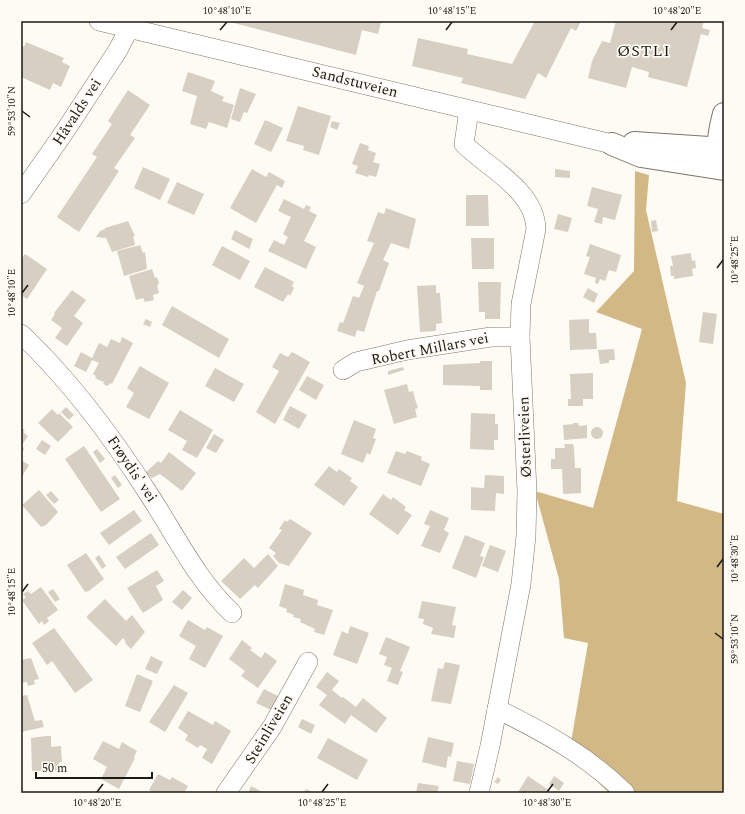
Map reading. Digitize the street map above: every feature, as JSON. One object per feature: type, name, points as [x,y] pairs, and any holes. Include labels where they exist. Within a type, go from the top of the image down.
[{"type":"main road","points":[[723,157],[719,134],[724,114]]},
{"type":"main road","name":"Sandstuveien","points":[[612,144],[643,142],[723,157]]},
{"type":"street","name":"Sandstuveien","points":[[99,21],[131,24],[470,110],[612,144]]},
{"type":"street","name":"Håvalds vei","points":[[21,194],[63,134],[118,50],[131,24]]},
{"type":"street","name":"Østerliveien","points":[[470,110],[463,139],[464,144],[523,197],[530,207],[536,224],[534,248],[521,304],[520,337],[526,463],[526,536],[521,584],[480,793]]},
{"type":"street","name":"Frøydis' vei","points":[[21,334],[56,371],[108,435],[145,488],[203,580],[232,613]]},
{"type":"street","name":"Robert Millars vei","points":[[343,370],[356,362],[407,350],[492,337],[520,337]]},
{"type":"street","name":"Steinliveien","points":[[226,793],[272,727],[308,662]]},
{"type":"street","points":[[497,709],[544,732],[578,753],[610,778],[626,793]]},
{"type":"shaded area","points":[[635,171],[649,175],[646,210],[686,383],[677,501],[724,514],[724,793],[609,793],[569,754],[588,643],[564,638],[559,579],[535,491],[593,508],[642,329],[596,312],[634,271]]},
{"type":"building","points":[[226,21],[381,22],[378,34],[362,30],[356,55]]},
{"type":"building","points":[[535,21],[581,21],[576,31],[571,28],[546,78],[538,73],[525,99],[461,83],[463,78],[412,66],[418,38],[468,49],[467,54],[512,64]]},
{"type":"building","points":[[616,21],[704,21],[702,28],[710,30],[708,36],[701,34],[687,87],[648,77],[649,72],[632,67],[626,88],[588,78],[592,61],[602,41],[610,43]]},
{"type":"building","points":[[26,42],[64,58],[62,62],[70,66],[61,87],[53,83],[50,90],[21,77],[21,45],[24,47]]},
{"type":"building","points":[[188,72],[215,81],[211,91],[224,97],[222,101],[234,105],[227,128],[209,122],[206,129],[190,124],[197,96],[182,91]]},
{"type":"building","points":[[240,88],[256,94],[247,113],[244,112],[240,122],[231,119]]},
{"type":"building","points":[[128,90],[150,105],[130,135],[135,138],[114,168],[119,171],[79,232],[57,217],[97,157],[92,154],[112,124],[108,121]]},
{"type":"building","points":[[298,106],[331,116],[319,155],[303,150],[304,146],[286,141]]},
{"type":"building","points":[[265,120],[283,128],[271,152],[254,144]]},
{"type":"building","points":[[332,121],[340,123],[337,130],[330,127]]},
{"type":"building","points":[[360,143],[369,146],[368,150],[376,153],[373,162],[380,164],[376,177],[369,175],[368,177],[355,173],[358,166],[352,164]]},
{"type":"building","points":[[143,167],[170,179],[160,200],[134,188]]},
{"type":"building","points":[[252,169],[266,177],[269,172],[285,181],[282,188],[277,185],[256,223],[230,208]]},
{"type":"building","points":[[555,169],[570,171],[570,178],[555,177]]},
{"type":"building","points":[[177,182],[204,194],[194,215],[167,203]]},
{"type":"building","points":[[592,187],[622,195],[615,220],[603,217],[602,224],[594,222],[598,209],[587,206]]},
{"type":"building","points":[[466,195],[488,195],[489,226],[466,226]]},
{"type":"building","points":[[284,199],[304,209],[306,205],[311,207],[309,211],[317,215],[304,241],[316,247],[306,269],[268,251],[274,240],[284,245],[288,237],[283,234],[291,217],[278,211]]},
{"type":"building","points":[[386,208],[416,219],[409,249],[391,243],[383,260],[389,263],[379,291],[377,291],[364,332],[357,330],[355,337],[337,331],[340,322],[343,323],[353,296],[359,298],[364,286],[357,283],[374,243],[367,241],[378,212],[384,214]]},
{"type":"building","points":[[558,214],[572,218],[568,232],[554,229]]},
{"type":"building","points":[[656,220],[658,231],[652,232],[651,221]]},
{"type":"building","points":[[128,221],[135,236],[133,236],[135,245],[112,252],[106,238],[96,237],[100,231],[105,228]]},
{"type":"building","points":[[235,230],[253,239],[249,249],[231,239]]},
{"type":"building","points":[[471,238],[494,238],[494,269],[472,269]]},
{"type":"building","points":[[590,244],[621,255],[616,272],[609,270],[605,281],[600,279],[598,284],[595,283],[596,278],[584,274],[590,257],[586,256]]},
{"type":"building","points":[[140,245],[143,253],[145,252],[147,269],[124,276],[117,251]]},
{"type":"building","points":[[222,246],[250,261],[240,280],[212,265]]},
{"type":"building","points":[[691,253],[692,261],[695,260],[696,268],[692,269],[693,276],[674,279],[674,276],[671,276],[670,266],[673,266],[671,256]]},
{"type":"building","points":[[25,254],[47,269],[27,299],[21,295],[21,260]]},
{"type":"building","points":[[265,267],[294,282],[292,286],[294,288],[290,296],[288,294],[283,302],[254,287]]},
{"type":"building","points":[[152,269],[155,278],[157,277],[159,293],[153,295],[154,300],[145,302],[143,298],[136,300],[129,276]]},
{"type":"building","points":[[478,282],[501,282],[500,319],[485,319],[485,312],[479,312]]},
{"type":"building","points":[[436,285],[436,293],[440,293],[442,323],[436,324],[436,331],[420,332],[417,286]]},
{"type":"building","points":[[588,288],[598,294],[594,303],[583,297]]},
{"type":"building","points":[[72,290],[86,300],[74,316],[83,323],[67,346],[55,338],[62,328],[51,320],[55,314],[54,313]]},
{"type":"building","points":[[172,306],[229,339],[219,358],[162,325]]},
{"type":"building","points":[[703,312],[717,314],[713,344],[699,342]]},
{"type":"building","points":[[146,319],[152,322],[150,327],[143,324]]},
{"type":"building","points":[[589,319],[589,333],[596,333],[597,349],[570,350],[569,320]]},
{"type":"building","points":[[122,337],[133,343],[112,384],[110,383],[108,386],[103,384],[105,380],[103,382],[95,378],[96,376],[93,374],[99,363],[92,360],[86,372],[74,366],[81,352],[92,358],[99,343],[107,347],[111,339],[120,343]]},
{"type":"building","points":[[614,349],[615,360],[609,360],[609,363],[600,364],[598,350]]},
{"type":"building","points":[[292,352],[310,362],[275,424],[256,412],[279,371],[272,367],[280,353],[288,357]]},
{"type":"building","points":[[480,361],[492,361],[492,390],[480,390],[480,386],[443,385],[443,365],[480,363]]},
{"type":"building","points":[[140,366],[169,383],[149,419],[126,407],[134,393],[127,388]]},
{"type":"building","points":[[403,367],[404,370],[388,375],[388,371]]},
{"type":"building","points":[[215,368],[244,384],[234,402],[205,386]]},
{"type":"building","points":[[593,373],[593,399],[583,399],[583,406],[568,406],[568,399],[571,399],[570,374]]},
{"type":"building","points":[[307,376],[324,385],[316,400],[299,390]]},
{"type":"building","points":[[407,384],[409,392],[413,391],[418,408],[415,409],[417,417],[394,424],[384,390]]},
{"type":"building","points":[[290,406],[307,415],[299,429],[283,420]]},
{"type":"building","points":[[66,407],[74,415],[69,420],[61,412]]},
{"type":"building","points":[[52,409],[58,415],[59,413],[73,427],[58,442],[38,423]]},
{"type":"building","points":[[180,410],[213,430],[197,458],[182,450],[187,441],[168,430]]},
{"type":"building","points":[[471,413],[495,414],[495,424],[498,424],[498,440],[494,440],[494,450],[470,449]]},
{"type":"building","points":[[354,420],[376,429],[373,438],[376,439],[370,455],[367,453],[363,463],[341,454]]},
{"type":"building","points":[[578,423],[579,426],[587,425],[587,438],[564,440],[563,425]]},
{"type":"building","points":[[599,427],[602,428],[602,438],[595,439],[592,438],[591,431],[592,428]]},
{"type":"building","points":[[21,428],[25,430],[23,432],[28,436],[22,445],[24,449],[21,454]]},
{"type":"building","points":[[214,434],[224,440],[216,453],[206,448]]},
{"type":"building","points":[[42,440],[51,446],[45,455],[36,449]]},
{"type":"building","points":[[564,444],[573,444],[575,468],[581,468],[581,493],[563,494],[562,469],[551,469],[551,459],[555,459],[555,448],[565,448]]},
{"type":"building","points":[[84,446],[120,499],[101,512],[65,459]]},
{"type":"building","points":[[97,449],[105,459],[100,463],[93,452]]},
{"type":"building","points":[[396,451],[405,454],[407,451],[415,454],[422,457],[421,460],[430,464],[421,486],[387,473]]},
{"type":"building","points":[[169,452],[196,473],[182,491],[160,474],[152,478],[145,473],[158,461],[161,463]]},
{"type":"building","points":[[21,460],[29,465],[21,478]]},
{"type":"building","points":[[329,466],[337,472],[339,469],[352,478],[350,481],[358,487],[344,506],[314,485]]},
{"type":"building","points":[[115,475],[122,485],[118,488],[111,478]]},
{"type":"building","points":[[485,475],[504,476],[504,494],[496,493],[495,511],[471,510],[471,487],[484,488]]},
{"type":"building","points":[[39,490],[58,512],[46,525],[41,527],[22,505]]},
{"type":"building","points":[[51,491],[59,500],[54,504],[46,495]]},
{"type":"building","points":[[383,494],[391,500],[393,497],[406,507],[404,510],[412,515],[398,535],[369,514]]},
{"type":"building","points":[[134,510],[142,521],[109,545],[100,533]]},
{"type":"building","points":[[430,510],[449,518],[444,530],[449,533],[440,553],[421,546],[430,526],[424,524]]},
{"type":"building","points":[[290,519],[312,533],[289,566],[279,563],[273,556],[276,553],[269,548],[282,530],[279,529],[285,520],[287,522]]},
{"type":"building","points":[[151,533],[159,545],[125,569],[116,557]]},
{"type":"building","points":[[465,535],[485,543],[480,556],[484,557],[476,578],[452,568]]},
{"type":"building","points":[[490,545],[506,551],[498,572],[482,566]]},
{"type":"building","points":[[86,553],[104,579],[89,591],[85,592],[67,565]]},
{"type":"building","points":[[268,554],[278,566],[258,588],[255,585],[240,599],[221,581],[244,558],[254,568]]},
{"type":"building","points":[[99,555],[106,566],[102,569],[95,558]]},
{"type":"building","points":[[157,570],[164,581],[154,587],[156,586],[163,600],[143,613],[127,588]]},
{"type":"building","points":[[285,584],[304,590],[303,595],[318,600],[317,605],[333,610],[324,635],[314,632],[315,629],[300,622],[301,619],[293,617],[294,615],[286,612],[287,609],[279,606]]},
{"type":"building","points":[[41,587],[58,610],[47,618],[49,621],[44,625],[42,621],[39,624],[22,600],[26,597],[23,594],[28,591],[31,594]]},
{"type":"building","points":[[53,589],[60,599],[55,602],[48,592]]},
{"type":"building","points":[[183,590],[192,598],[182,610],[172,602]]},
{"type":"building","points":[[105,599],[126,621],[132,615],[145,632],[131,649],[125,643],[126,642],[123,638],[116,646],[87,618],[87,616]]},
{"type":"building","points":[[422,601],[456,607],[452,625],[456,626],[454,638],[431,634],[433,628],[423,624],[424,619],[418,618]]},
{"type":"building","points":[[188,620],[205,630],[207,627],[223,636],[205,668],[189,659],[196,646],[179,636]]},
{"type":"building","points":[[350,626],[369,633],[357,664],[333,655],[342,631],[348,634]]},
{"type":"building","points":[[54,628],[93,680],[75,693],[52,661],[47,665],[32,643]]},
{"type":"building","points":[[386,637],[410,647],[400,671],[403,672],[398,685],[387,681],[392,668],[384,665],[387,657],[379,654]]},
{"type":"building","points":[[242,640],[252,648],[250,650],[261,658],[265,652],[277,661],[258,688],[241,676],[245,671],[229,659]]},
{"type":"building","points":[[151,656],[163,662],[157,674],[145,669]]},
{"type":"building","points":[[31,658],[39,679],[34,680],[35,684],[28,686],[27,682],[21,683],[21,660]]},
{"type":"building","points":[[445,662],[460,665],[451,704],[431,701],[438,668],[443,669]]},
{"type":"building","points":[[327,672],[339,681],[332,690],[342,698],[343,697],[356,707],[363,698],[387,718],[376,733],[351,715],[345,724],[319,705],[327,695],[316,687]]},
{"type":"building","points":[[137,674],[153,681],[140,712],[125,706]]},
{"type":"building","points":[[174,685],[188,693],[165,732],[149,722]]},
{"type":"building","points":[[264,689],[278,696],[271,710],[256,703]]},
{"type":"building","points":[[27,695],[35,721],[42,720],[44,727],[21,732],[21,696]]},
{"type":"building","points":[[188,711],[213,725],[215,721],[231,731],[212,764],[202,758],[207,749],[200,745],[198,748],[185,740],[188,735],[178,728]]},
{"type":"building","points":[[302,719],[315,725],[311,734],[298,727]]},
{"type":"building","points":[[51,736],[51,747],[61,746],[62,762],[59,762],[60,770],[32,771],[31,738]]},
{"type":"building","points":[[428,737],[454,743],[451,757],[448,756],[446,768],[422,762]]},
{"type":"building","points":[[328,738],[368,760],[357,780],[317,758]]},
{"type":"building","points":[[103,741],[119,749],[122,742],[137,751],[119,789],[101,779],[107,767],[93,759]]},
{"type":"building","points":[[457,761],[474,764],[470,784],[453,781]]},
{"type":"building","points":[[158,774],[170,780],[172,777],[188,786],[184,793],[155,793],[149,790]]},
{"type":"building","points":[[528,776],[547,789],[545,793],[518,792]]},
{"type":"building","points":[[554,776],[564,783],[559,791],[549,784]]},
{"type":"building","points":[[498,777],[501,780],[498,784],[494,782]]},
{"type":"building","points":[[418,783],[439,786],[437,793],[416,793]]},
{"type":"building","points":[[251,786],[264,793],[248,793]]},
{"type":"building","points":[[306,789],[314,793],[304,793]]},
{"type":"district","name":"ØSTLI","points":[[644,51]]}]
